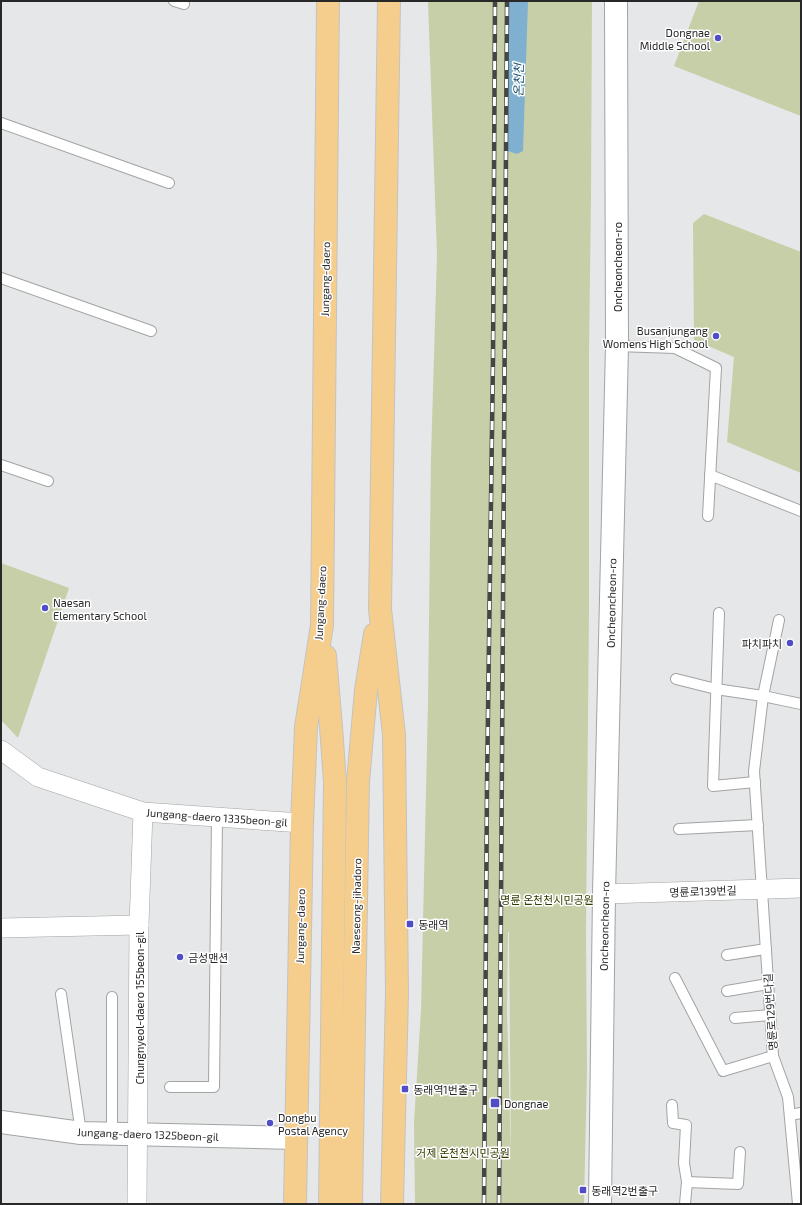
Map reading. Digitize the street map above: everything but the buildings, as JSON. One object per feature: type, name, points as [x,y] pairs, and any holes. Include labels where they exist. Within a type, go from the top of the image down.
[{"type":"main road","name":"Jungang-daero","points":[[295,1204],[302,823],[306,727],[322,625],[328,1]]},
{"type":"main road","points":[[388,1],[380,609],[394,735],[397,993],[392,1204]]},
{"type":"main road","name":"Naeseong-jihadoro","points":[[352,1204],[358,782],[366,690],[380,609]]},
{"type":"main road","name":"Naeseong-jihadoro","points":[[322,625],[332,727],[335,782],[330,1204]]},
{"type":"street","name":"Oncheoncheon-ro","points":[[600,1204],[604,894],[617,346],[616,1]]},
{"type":"street","name":"Jungang-daero 1335beon-gil","points":[[1,750],[38,777],[143,812],[302,823]]},
{"type":"street","name":"Chungnyeol-daero 155beon-gil","points":[[137,1204],[139,925],[143,812]]},
{"type":"street","name":"명륜로139번길","points":[[604,894],[801,888]]},
{"type":"street","points":[[1,928],[139,925]]},
{"type":"street","name":"Jungang-daero 1325beon-gil","points":[[1,1122],[81,1133],[296,1138]]},
{"type":"lane","points":[[1,123],[169,183]]},
{"type":"lane","points":[[1,278],[151,332]]},
{"type":"lane","points":[[617,346],[675,348],[716,368],[708,516]]},
{"type":"lane","points":[[1,465],[48,481]]},
{"type":"lane","points":[[710,475],[801,511]]},
{"type":"lane","points":[[719,612],[713,786],[755,782]]},
{"type":"lane","name":"명륜로129번다길","points":[[779,620],[763,696],[754,771],[773,1056],[788,1097],[798,1204]]},
{"type":"lane","points":[[676,679],[716,689],[763,696],[801,704]]},
{"type":"lane","points":[[170,1087],[214,1087],[217,817]]},
{"type":"lane","points":[[679,829],[758,825]]},
{"type":"lane","points":[[727,955],[766,949]]},
{"type":"lane","points":[[675,978],[723,1071],[773,1056]]},
{"type":"lane","points":[[727,991],[768,984]]},
{"type":"lane","points":[[61,994],[81,1133]]},
{"type":"lane","points":[[112,997],[112,1134]]},
{"type":"lane","points":[[735,1018],[770,1015]]},
{"type":"lane","points":[[672,1105],[673,1123],[686,1125],[684,1163],[687,1182],[685,1204]]},
{"type":"lane","points":[[790,1115],[801,1113]]},
{"type":"lane","points":[[687,1182],[738,1184],[740,1152]]},
{"type":"green space","points":[[428,1],[592,1],[586,933],[587,1070],[584,1204],[415,1204],[414,1123],[421,1010],[428,703],[431,457],[437,255]],"holes":[[[509,932],[511,1161],[507,1010]]]},
{"type":"green space","name":"Dongnae Middle School","points":[[699,1],[801,1],[801,116],[674,66]]},
{"type":"green space","points":[[704,214],[801,252],[801,473],[727,442],[734,357],[694,340],[693,223]]},
{"type":"green space","points":[[1,563],[69,588],[18,738],[1,720]]},
{"type":"water","name":"온천천","points":[[509,1],[528,1],[523,151],[517,154],[508,151]]},
{"type":"railway","points":[[484,1204],[487,785],[493,359],[495,1]]},
{"type":"railway","points":[[499,1204],[507,1]]},
{"type":"place","name":"Dongnae Middle School","points":[[718,38]]},
{"type":"place","name":"Busanjungang Womens High School","points":[[716,336]]},
{"type":"place","name":"Naesan Elementary School","points":[[45,608]]},
{"type":"place","name":"파치파치","points":[[790,643]]},
{"type":"place","name":"동래역","points":[[410,924]]},
{"type":"place","name":"금성맨션","points":[[180,957]]},
{"type":"place","name":"동래역1번출구","points":[[405,1089]]},
{"type":"place","name":"Dongnae","points":[[495,1103]]},
{"type":"place","name":"Dongbu Postal Agency","points":[[270,1123]]},
{"type":"place","name":"동래역2번출구","points":[[583,1190]]},
{"type":"park label","name":"명륜 온천천시민공원","points":[[547,899]]},
{"type":"park label","name":"거제 온천천시민공원","points":[[463,1152]]}]
